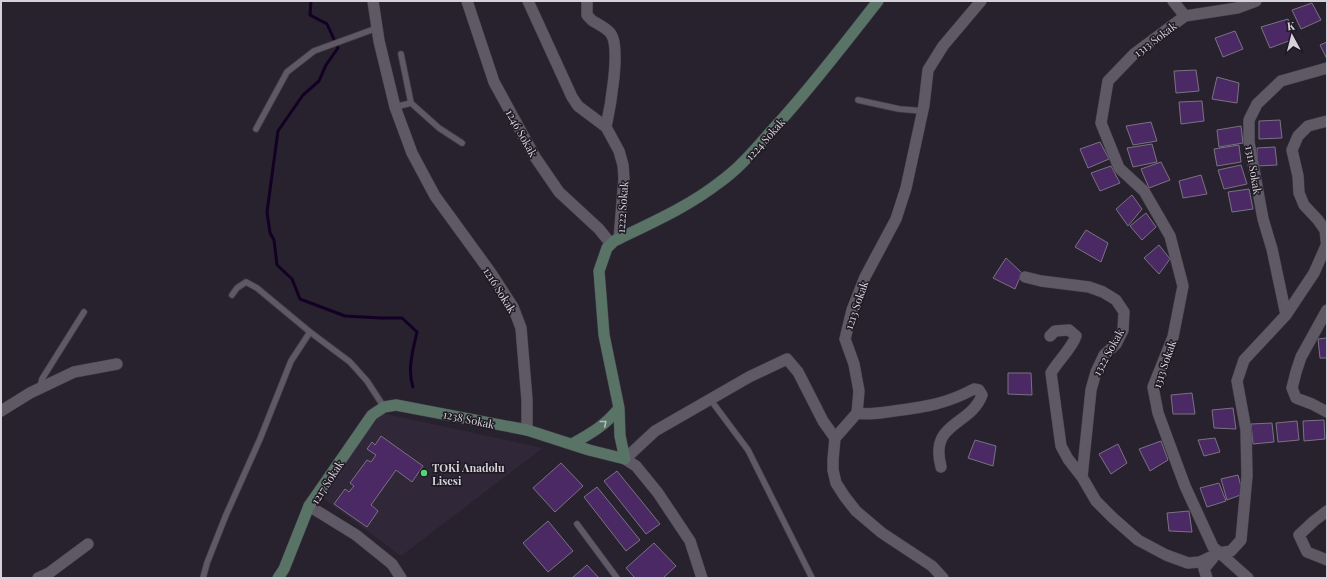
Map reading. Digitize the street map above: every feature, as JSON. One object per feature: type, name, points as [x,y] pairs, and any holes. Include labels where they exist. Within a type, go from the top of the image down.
[{"type":"main road","name":"1224 Sokak","points":[[615,242],[670,214],[720,182],[744,162],[797,104],[878,1]]},
{"type":"main road","name":"1222 Sokak","points":[[615,242],[607,248],[599,271],[599,287],[604,335],[619,408],[620,436],[625,459]]},
{"type":"main road","name":"1238 Sokak","points":[[384,407],[396,405],[527,430]]},
{"type":"main road","name":"1217 Sokak","points":[[309,506],[372,415],[384,407]]},
{"type":"main road","points":[[572,444],[593,432],[611,418],[619,408]]},
{"type":"main road","points":[[527,430],[625,459]]},
{"type":"main road","points":[[278,578],[284,569],[309,506]]},
{"type":"street","name":"1216 Sokak","points":[[372,1],[394,107],[412,153],[435,196],[513,306],[521,328],[527,430]]},
{"type":"street","name":"1246 Sokak","points":[[466,1],[494,82],[535,157],[559,192],[615,242]]},
{"type":"street","name":"1222 Sokak","points":[[528,1],[572,97],[578,106],[606,128],[619,151],[623,165],[624,179],[615,242]]},
{"type":"street","points":[[587,1],[587,15],[610,33],[614,42],[615,56],[610,109],[606,128]]},
{"type":"street","name":"1213 Sokak","points":[[857,413],[859,391],[854,364],[845,339],[852,310],[866,277],[896,219],[906,188],[923,111],[928,70],[943,46],[981,1]]},
{"type":"street","points":[[1173,1],[1185,16]]},
{"type":"street","name":"1313 Sokak","points":[[1248,578],[1213,547],[1185,486],[1158,413],[1153,387],[1173,337],[1183,286],[1170,236],[1144,191],[1119,168],[1101,123],[1108,81],[1134,54],[1185,16],[1237,8],[1256,1]]},
{"type":"street","name":"1311 Sokak","points":[[1286,315],[1272,249],[1263,218],[1249,142],[1249,120],[1257,104],[1281,81],[1327,68]]},
{"type":"street","points":[[1050,336],[1055,332],[1069,330],[1076,336],[1074,342],[1056,364],[1051,373],[1051,380],[1056,399],[1062,446],[1068,459],[1082,477],[1096,501],[1138,540],[1166,555],[1188,563],[1200,562],[1219,553],[1231,550],[1241,540],[1247,476],[1246,430],[1237,381],[1244,360],[1286,315],[1314,273],[1327,247],[1325,230],[1304,205],[1299,193],[1298,176],[1292,150],[1298,136],[1308,126],[1327,121]]},
{"type":"street","name":"1322 Sokak","points":[[1025,277],[1041,281],[1089,287],[1103,292],[1116,300],[1124,312],[1123,330],[1116,344],[1104,355],[1096,372],[1091,390],[1082,477]]},
{"type":"street","points":[[1327,310],[1301,357],[1292,388],[1296,398],[1327,412]]},
{"type":"street","points":[[702,578],[690,541],[658,493],[636,466],[625,459],[655,431],[749,377],[787,360],[798,372],[823,421],[835,438]]},
{"type":"street","points":[[1,411],[39,389],[74,372],[117,364]]},
{"type":"street","points":[[941,467],[938,455],[940,440],[947,431],[979,403],[982,395],[980,390],[974,389],[952,399],[928,407],[869,415],[857,413],[835,438],[833,470],[836,483],[845,497],[856,511],[882,533],[932,566],[943,578]]},
{"type":"street","name":"1217 Sokak","points":[[309,506],[356,535],[392,564],[401,578]]},
{"type":"street","points":[[1327,511],[1299,535],[1307,552],[1327,560]]},
{"type":"street","points":[[38,578],[49,573],[88,544]]},
{"type":"street","points":[[1207,578],[1204,569],[1219,553]]},
{"type":"lane","points":[[256,129],[287,72],[314,51],[377,28]]},
{"type":"lane","points":[[401,54],[411,103],[439,128],[462,143]]},
{"type":"lane","points":[[858,100],[900,109],[923,111]]},
{"type":"lane","points":[[394,107],[411,103]]},
{"type":"lane","points":[[232,295],[237,288],[246,282],[257,288],[310,332],[350,362],[368,381],[384,407]]},
{"type":"lane","points":[[39,389],[42,379],[84,312]]},
{"type":"lane","points":[[203,578],[207,563],[223,522],[260,439],[291,361],[310,332]]},
{"type":"lane","points":[[710,400],[748,450],[812,578]]},
{"type":"lane","points":[[577,524],[617,578]]},
{"type":"shaded area","name":"TOKİ Anadolu Lisesi","points":[[381,413],[543,448],[401,556],[321,497]]},
{"type":"building","points":[[1312,3],[1321,20],[1301,29],[1292,10]]},
{"type":"building","points":[[1288,19],[1294,39],[1270,48],[1261,27]]},
{"type":"building","points":[[1235,31],[1243,49],[1223,57],[1215,38]]},
{"type":"building","points":[[1327,42],[1327,59],[1320,45]]},
{"type":"building","points":[[1196,70],[1199,91],[1176,93],[1174,71]]},
{"type":"building","points":[[1217,77],[1239,83],[1237,103],[1212,99]]},
{"type":"building","points":[[1202,101],[1204,121],[1181,124],[1179,102]]},
{"type":"building","points":[[1280,120],[1282,138],[1259,139],[1259,121]]},
{"type":"building","points":[[1151,122],[1157,141],[1133,145],[1126,126]]},
{"type":"building","points":[[1241,126],[1243,143],[1219,147],[1217,130]]},
{"type":"building","points":[[1100,142],[1109,159],[1088,168],[1080,149]]},
{"type":"building","points":[[1152,144],[1157,162],[1133,167],[1127,148]]},
{"type":"building","points":[[1239,145],[1241,162],[1217,166],[1214,149]]},
{"type":"building","points":[[1275,147],[1277,165],[1257,166],[1257,148]]},
{"type":"building","points":[[1161,162],[1170,180],[1149,188],[1141,169]]},
{"type":"building","points":[[1241,165],[1247,184],[1224,189],[1218,170]]},
{"type":"building","points":[[1111,166],[1120,183],[1100,191],[1091,173]]},
{"type":"building","points":[[1201,175],[1207,194],[1183,198],[1179,181]]},
{"type":"building","points":[[1249,189],[1253,209],[1232,212],[1228,192]]},
{"type":"building","points":[[1132,195],[1142,209],[1128,226],[1116,209]]},
{"type":"building","points":[[1146,213],[1156,227],[1142,240],[1130,226]]},
{"type":"building","points":[[1086,230],[1108,243],[1101,262],[1075,247]]},
{"type":"building","points":[[1159,245],[1170,259],[1159,274],[1144,258]]},
{"type":"building","points":[[1006,258],[1022,273],[1015,289],[993,278]]},
{"type":"building","points":[[1327,338],[1327,358],[1320,358],[1318,339]]},
{"type":"building","points":[[1008,373],[1031,373],[1032,395],[1008,394]]},
{"type":"building","points":[[1192,393],[1195,414],[1173,414],[1171,395]]},
{"type":"building","points":[[1233,408],[1236,429],[1214,428],[1212,410]]},
{"type":"building","points":[[1324,420],[1325,439],[1304,441],[1303,421]]},
{"type":"building","points":[[1297,421],[1299,440],[1278,442],[1276,423]]},
{"type":"building","points":[[1272,423],[1274,442],[1253,444],[1251,424]]},
{"type":"building","points":[[381,436],[423,466],[412,482],[396,470],[371,505],[378,511],[367,527],[334,504],[345,489],[349,492],[354,486],[350,483],[367,460],[371,462],[376,455],[367,449],[372,442],[375,445]]},
{"type":"building","points":[[1215,438],[1220,452],[1204,456],[1198,440]]},
{"type":"building","points":[[975,440],[996,446],[993,466],[968,458]]},
{"type":"building","points":[[1161,441],[1168,460],[1150,471],[1139,449]]},
{"type":"building","points":[[1118,444],[1127,463],[1111,474],[1099,454]]},
{"type":"building","points":[[561,463],[583,486],[555,512],[533,488]]},
{"type":"building","points":[[617,471],[660,524],[646,534],[604,481]]},
{"type":"building","points":[[1238,475],[1243,494],[1227,500],[1221,479]]},
{"type":"building","points":[[1219,483],[1226,501],[1207,507],[1200,488]]},
{"type":"building","points":[[597,487],[640,540],[626,551],[584,497]]},
{"type":"building","points":[[1189,511],[1192,532],[1169,531],[1167,513]]},
{"type":"building","points":[[548,521],[573,551],[548,572],[523,543]]},
{"type":"building","points":[[654,543],[676,566],[663,578],[635,578],[626,568]]},
{"type":"building","points":[[587,565],[599,578],[572,578]]},
{"type":"waterway","points":[[311,1],[310,15],[327,24],[338,48],[326,65],[319,81],[303,95],[278,131],[267,212],[270,233],[274,240],[277,265],[292,279],[300,299],[345,316],[402,318],[417,332],[412,353],[411,366],[411,380],[413,387]]},
{"type":"place","name":"TOKİ Anadolu Lisesi","points":[[424,473]]}]
